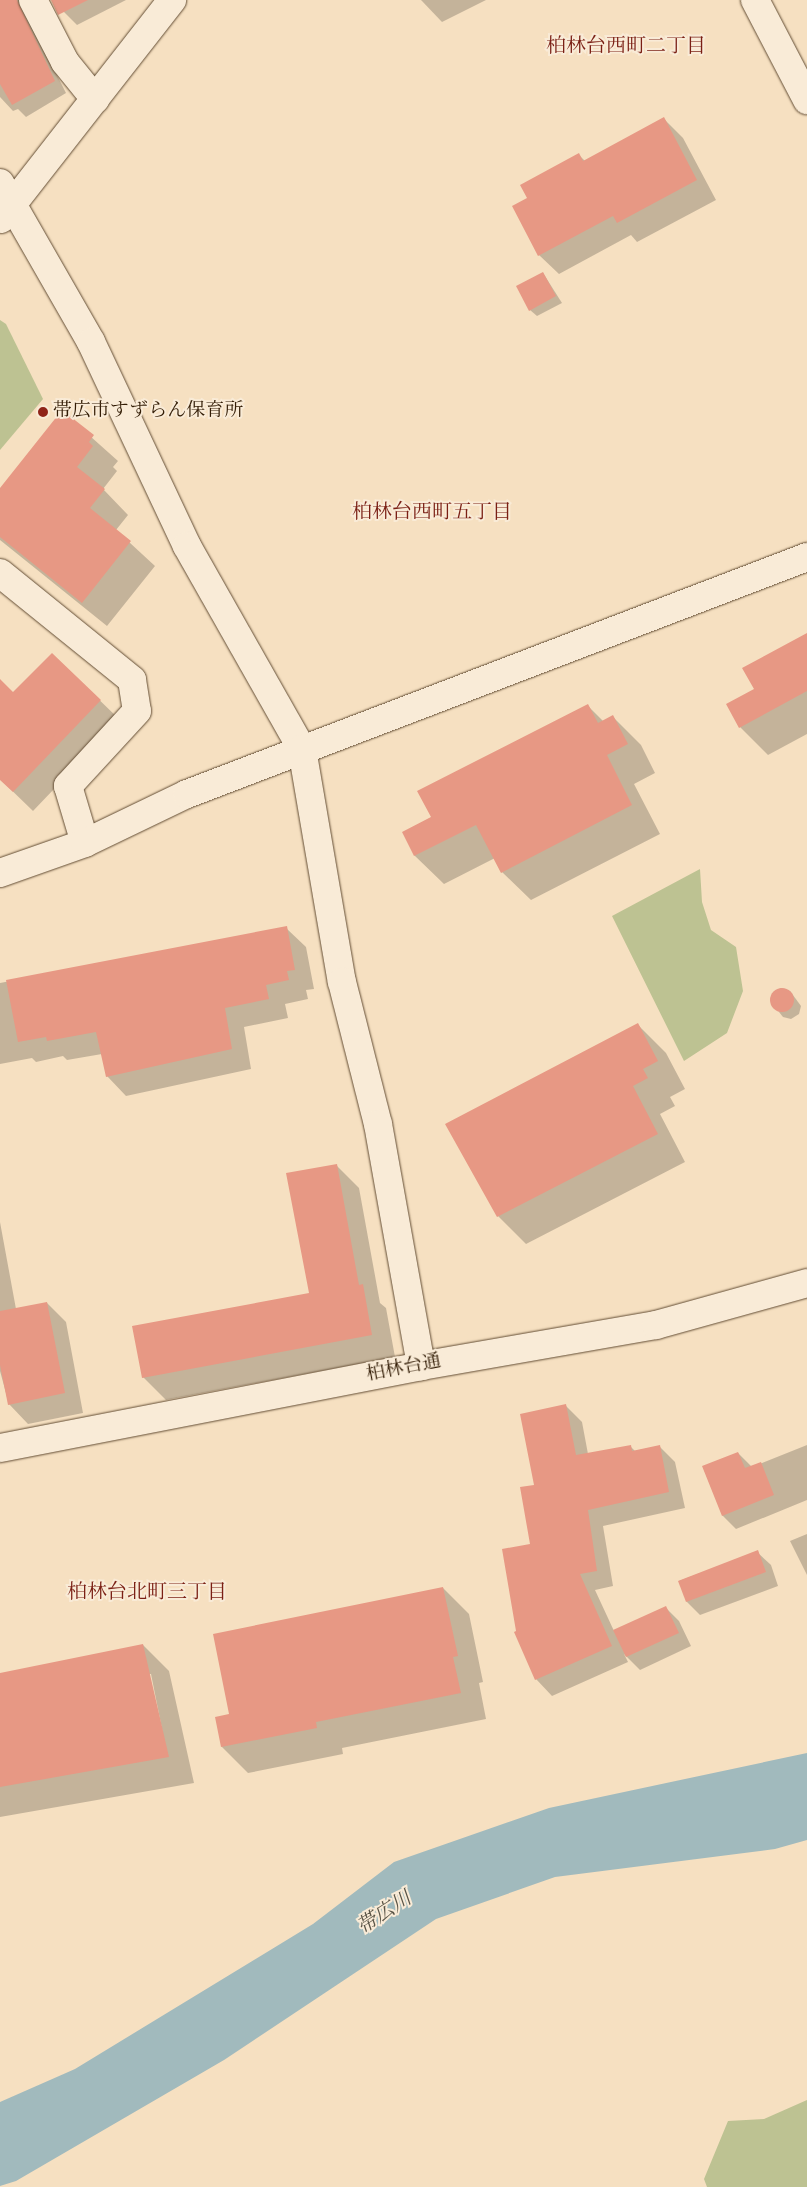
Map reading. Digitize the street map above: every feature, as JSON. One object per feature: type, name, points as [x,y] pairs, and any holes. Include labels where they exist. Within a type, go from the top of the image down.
[{"type":"street","points":[[33,0],[65,62],[95,99]]},
{"type":"street","points":[[172,0],[95,99],[4,203],[91,342],[187,546],[302,750],[342,982],[378,1124],[421,1366]]},
{"type":"street","points":[[755,0],[807,100]]},
{"type":"street","points":[[0,873],[85,844],[187,794],[807,557]]},
{"type":"street","points":[[0,573],[132,680],[137,711],[68,786],[85,844]]},
{"type":"street","name":"柏林台通","points":[[0,1448],[421,1366],[656,1325],[807,1283]]},
{"type":"green space","points":[[0,320],[6,324],[43,399],[0,450]]},
{"type":"green space","points":[[700,869],[702,902],[711,930],[736,947],[743,991],[727,1033],[684,1061],[612,916]]},
{"type":"green space","points":[[807,2100],[807,2187],[707,2187],[704,2179],[728,2121],[764,2119]]},
{"type":"water","name":"帯広川","points":[[807,1753],[807,1840],[775,1849],[555,1877],[436,1919],[224,2060],[16,2181],[0,2186],[0,2102],[75,2069],[313,1924],[394,1862],[549,1808]]},
{"type":"building","points":[[0,0],[17,0],[55,81],[12,105],[0,84]]},
{"type":"building","points":[[51,0],[88,0],[58,15]]},
{"type":"building","points":[[664,117],[697,180],[617,223],[613,216],[538,256],[512,206],[527,198],[520,185],[579,153],[583,161]]},
{"type":"building","points":[[543,272],[556,296],[529,311],[516,286]]},
{"type":"building","points":[[62,410],[94,435],[89,442],[93,446],[77,467],[105,489],[90,508],[131,541],[82,603],[0,537],[0,488]]},
{"type":"building","points":[[807,633],[807,691],[739,728],[726,704],[754,689],[742,668]]},
{"type":"building","points":[[52,653],[101,700],[13,792],[0,780],[0,679],[13,692]]},
{"type":"building","points":[[588,704],[598,723],[613,715],[628,744],[607,755],[632,805],[501,873],[476,825],[414,856],[402,832],[431,817],[417,791]]},
{"type":"building","points":[[287,926],[295,970],[287,971],[289,980],[266,985],[269,999],[225,1008],[232,1049],[106,1077],[96,1032],[47,1041],[46,1037],[18,1042],[6,980]]},
{"type":"building","points":[[782,988],[791,991],[794,1000],[791,1009],[782,1012],[773,1009],[770,1000],[773,991]]},
{"type":"building","points":[[638,1023],[658,1061],[643,1069],[648,1078],[633,1086],[658,1134],[497,1217],[445,1124]]},
{"type":"building","points":[[337,1164],[359,1285],[363,1284],[372,1335],[142,1378],[132,1326],[309,1293],[286,1173]]},
{"type":"building","points":[[47,1302],[65,1393],[8,1405],[0,1365],[0,1311]]},
{"type":"building","points":[[566,1404],[576,1455],[631,1445],[632,1451],[660,1445],[669,1492],[588,1510],[597,1571],[580,1574],[612,1646],[535,1680],[514,1632],[516,1631],[502,1549],[530,1544],[520,1487],[534,1485],[520,1414]]},
{"type":"building","points":[[738,1452],[745,1468],[761,1462],[774,1495],[722,1516],[702,1466]]},
{"type":"building","points":[[758,1550],[766,1572],[686,1602],[678,1581]]},
{"type":"building","points":[[443,1587],[458,1656],[453,1657],[461,1693],[316,1722],[317,1728],[221,1747],[215,1717],[229,1714],[213,1634]]},
{"type":"building","points":[[666,1606],[679,1633],[626,1657],[613,1630]]},
{"type":"building","points":[[143,1644],[169,1757],[0,1787],[0,1673]]},
{"type":"place","name":"帯広市すずらん保育所","points":[[43,412]]},
{"type":"district","name":"柏林台西町二丁目","points":[[626,47]]},
{"type":"district","name":"柏林台西町五丁目","points":[[432,513]]},
{"type":"district","name":"柏林台北町三丁目","points":[[147,1593]]}]
